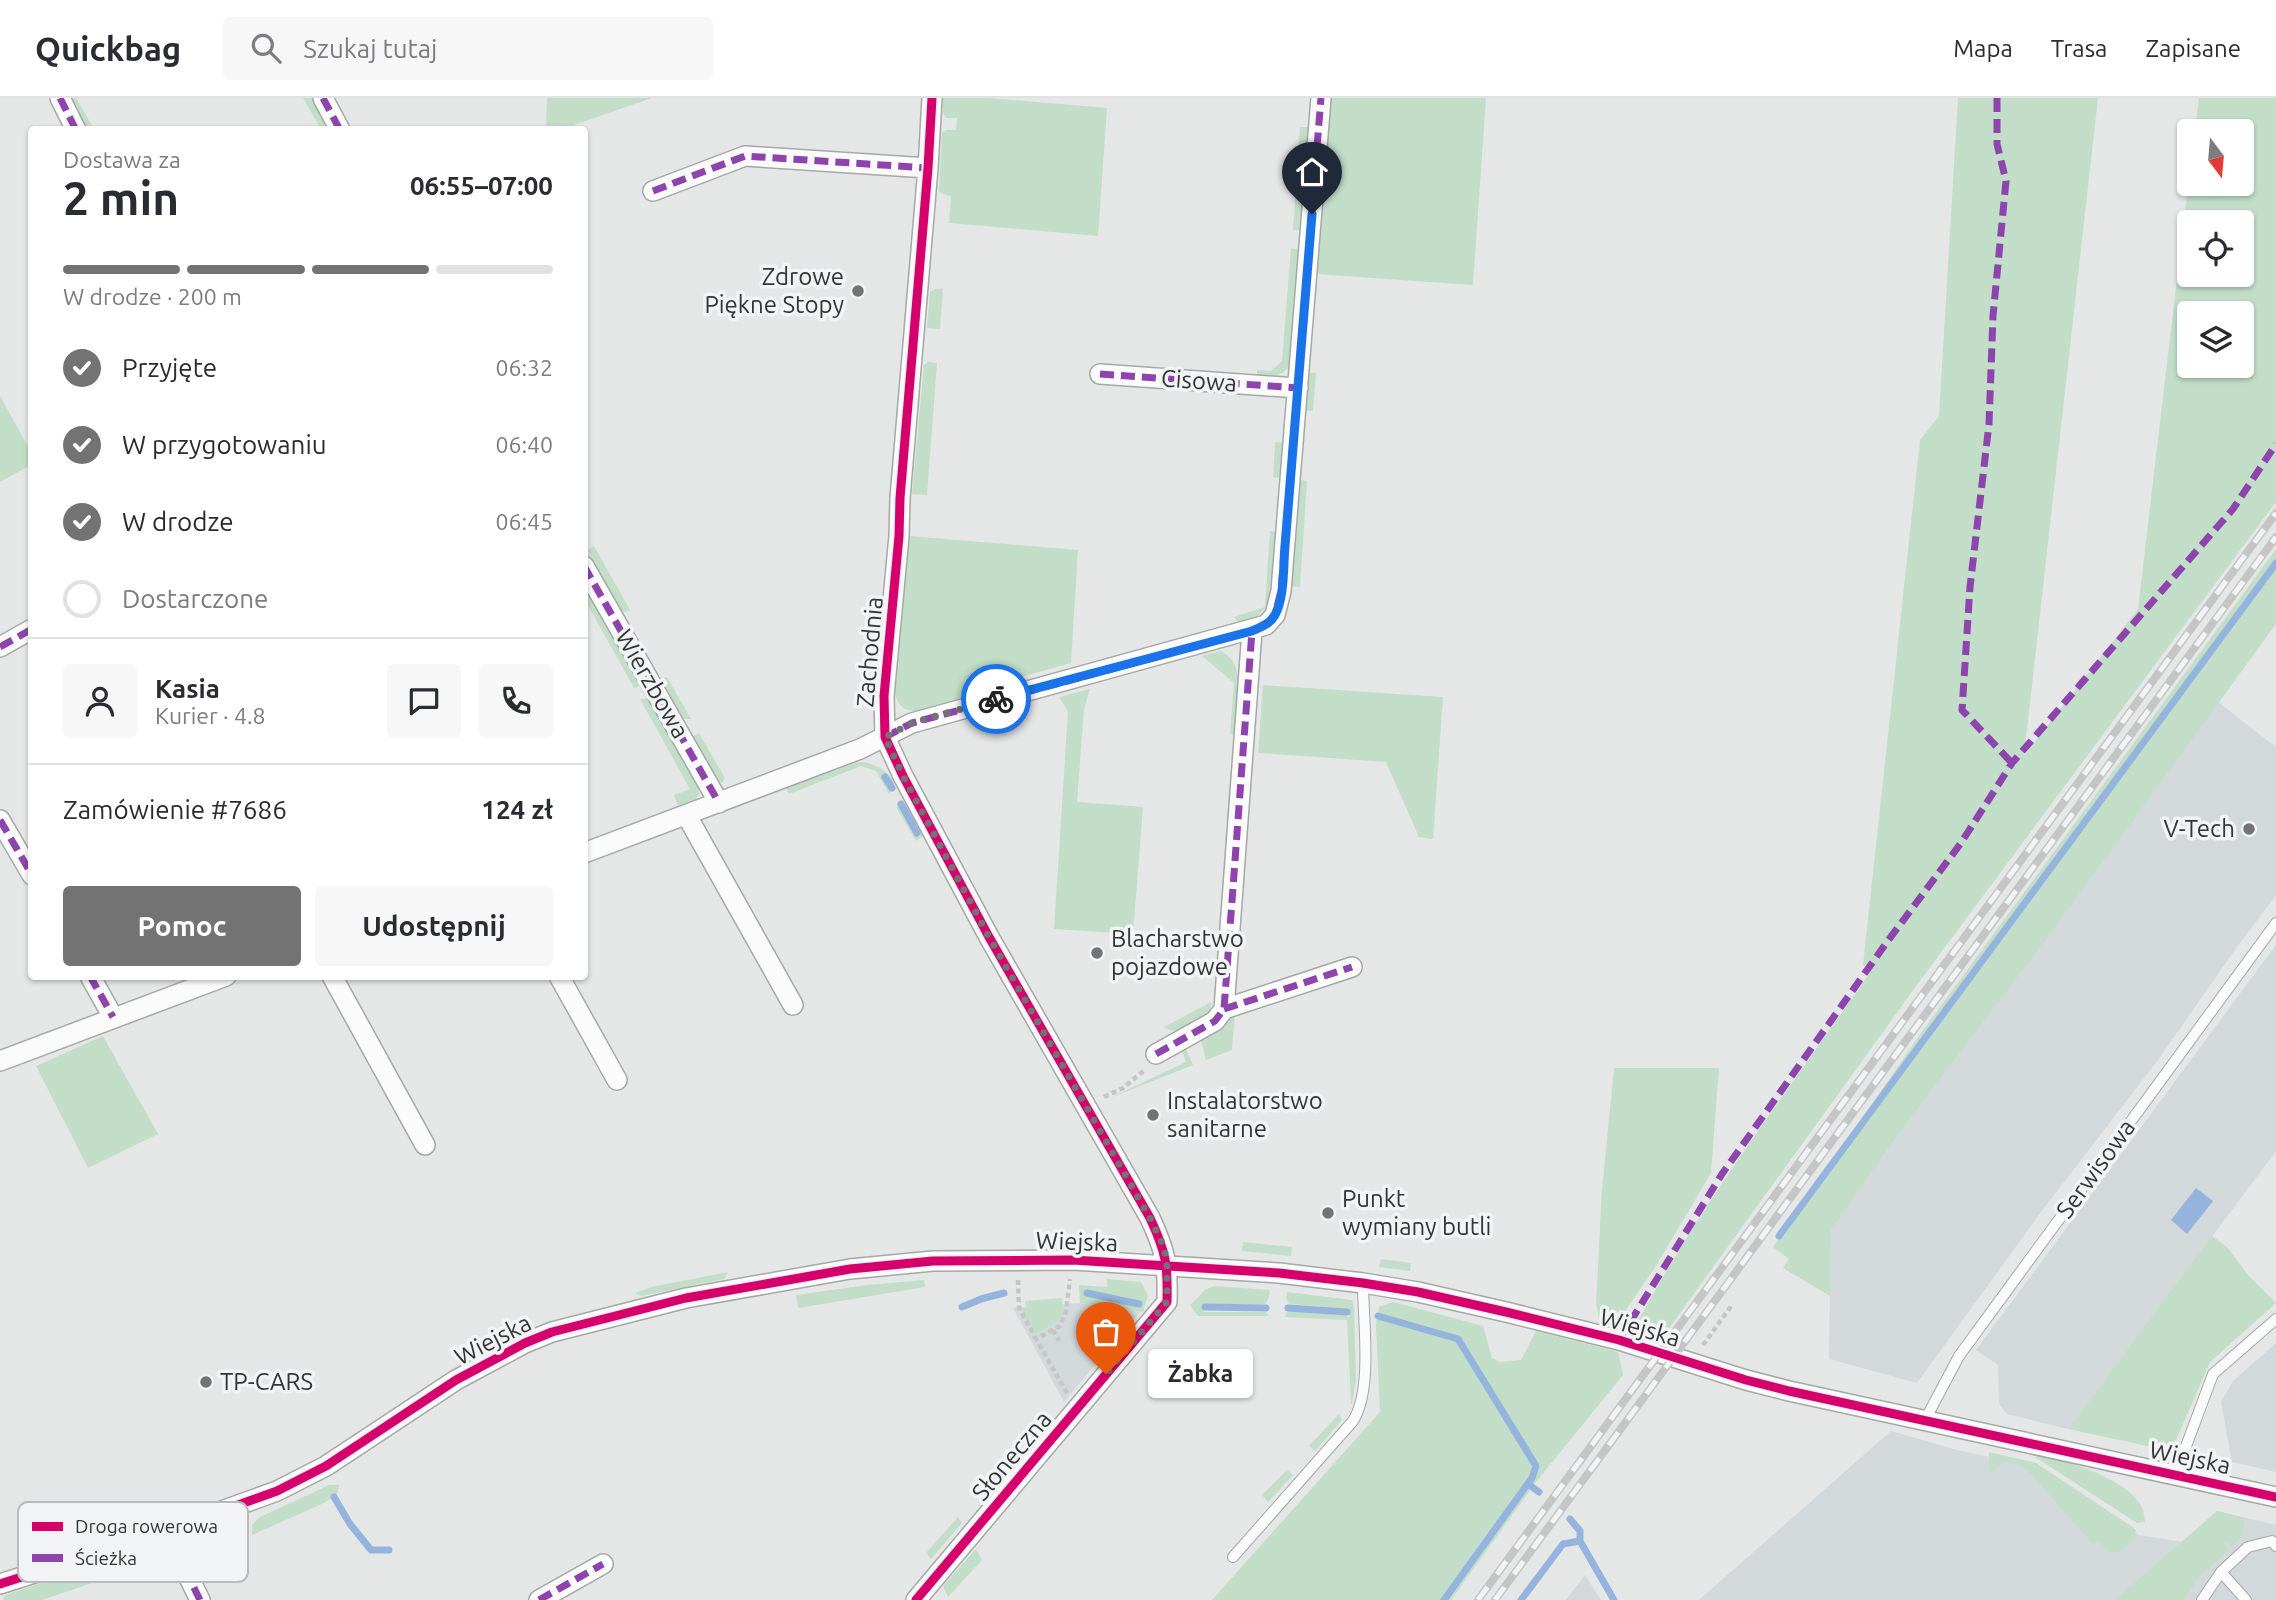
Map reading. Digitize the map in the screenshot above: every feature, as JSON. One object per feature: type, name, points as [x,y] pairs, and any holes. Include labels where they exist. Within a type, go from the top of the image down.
[{"type":"street","points":[[61,98],[74,126]]},
{"type":"street","points":[[323,98],[338,126]]},
{"type":"street","name":"Zachodnia","points":[[932,98],[899,536],[884,696],[885,737],[989,937],[1150,1218],[1164,1247],[1167,1265]]},
{"type":"street","points":[[588,852],[860,750],[912,723],[1266,625],[1275,615],[1281,591],[1321,98]]},
{"type":"street","points":[[653,191],[745,156],[928,168]]},
{"type":"street","name":"Cisowa","points":[[1100,374],[1298,388]]},
{"type":"street","name":"Wierzbowa","points":[[588,573],[719,803]]},
{"type":"street","points":[[0,647],[28,631]]},
{"type":"street","points":[[1156,1054],[1215,1021],[1224,1009],[1252,631]]},
{"type":"street","points":[[687,816],[793,1005]]},
{"type":"street","points":[[0,820],[28,868]]},
{"type":"street","points":[[1224,1009],[1352,967]]},
{"type":"street","points":[[92,980],[113,1017]]},
{"type":"street","points":[[0,1061],[215,980]]},
{"type":"street","points":[[334,980],[425,1145]]},
{"type":"street","points":[[561,980],[617,1080]]},
{"type":"street","name":"Wiejska","points":[[246,1502],[277,1491],[326,1466],[456,1380],[552,1332],[604,1317],[772,1281],[886,1265],[933,1261],[1017,1260],[1167,1265],[1279,1273],[1418,1292],[1619,1340],[1767,1386],[2276,1497]]},
{"type":"street","name":"Słoneczna","points":[[916,1600],[1167,1302],[1167,1265]]},
{"type":"street","points":[[539,1600],[604,1564]]},
{"type":"street","name":"Wiejska","points":[[0,1584],[18,1578]]},
{"type":"street","points":[[191,1582],[200,1600]]},
{"type":"lane","name":"Serwisowa","points":[[1925,1420],[1959,1356],[2276,923]]},
{"type":"lane","points":[[1233,1558],[1361,1409],[1366,1385],[1363,1283]]},
{"type":"lane","points":[[2177,1474],[2213,1374],[2276,1319]]},
{"type":"lane","points":[[2202,1600],[2221,1572],[2248,1547],[2272,1541],[2276,1546]]},
{"type":"lane","points":[[2221,1572],[2246,1600]]},
{"type":"path","points":[[1102,1098],[1133,1081],[1147,1068],[1156,1054]]},
{"type":"path","points":[[1036,1339],[1060,1326],[1066,1311],[1071,1275]]},
{"type":"path","points":[[1018,1276],[1019,1307],[1076,1410]]},
{"type":"path","points":[[1690,1362],[1732,1305]]},
{"type":"path","points":[[1053,1330],[1059,1341]]},
{"type":"shaded area","points":[[2218,702],[2276,747],[2276,895],[2158,1060],[2041,1212],[1917,1383],[1829,1359],[1831,1230]]},
{"type":"shaded area","points":[[2276,945],[2276,1151],[2068,1429],[2007,1414],[1999,1404],[1998,1365],[1976,1350]]},
{"type":"shaded area","points":[[1079,1303],[1140,1312],[1064,1402],[1013,1308]]},
{"type":"shaded area","points":[[2276,1343],[2276,1472],[2232,1462],[2221,1402],[2233,1381]]},
{"type":"shaded area","points":[[1891,1431],[1957,1450],[2022,1464],[2139,1535],[2183,1542],[2217,1511],[2276,1525],[2276,1600],[1699,1600]]},
{"type":"shaded area","points":[[1585,1575],[1601,1600],[1566,1600]]},
{"type":"green space","points":[[70,98],[76,98],[92,126],[84,126]]},
{"type":"green space","points":[[303,98],[313,98],[328,126],[319,126]]},
{"type":"green space","points":[[547,98],[652,98],[571,126],[546,126]]},
{"type":"green space","points":[[943,98],[988,98],[1107,108],[1098,236],[949,223],[951,196],[939,191],[942,133],[956,130],[957,118],[946,118],[943,113]]},
{"type":"green space","points":[[1329,98],[1486,98],[1473,285],[1316,274]]},
{"type":"green space","points":[[1958,98],[2098,98],[2024,756],[2138,609],[2177,279],[2177,287],[2254,287],[2254,210],[2185,210],[2187,196],[2254,196],[2254,119],[2196,119],[2199,98],[2276,98],[2276,502],[1922,978],[1662,1338],[1644,1333],[1637,1323],[1691,1231],[1874,967],[1863,965],[1920,440],[1939,416]]},
{"type":"green space","points":[[1300,127],[1308,127],[1301,230],[1293,230]]},
{"type":"green space","points":[[1291,248],[1300,250],[1291,363],[1281,374],[1257,375],[1257,370],[1271,371],[1282,361]]},
{"type":"green space","points":[[943,289],[940,329],[927,328],[930,292]]},
{"type":"green space","points":[[928,362],[937,363],[927,495],[912,494],[924,365]]},
{"type":"green space","points":[[1308,373],[1316,373],[1313,411],[1305,411]]},
{"type":"green space","points":[[0,396],[28,447],[28,467],[0,482]]},
{"type":"green space","points":[[1275,442],[1284,443],[1282,476],[1278,478],[1273,477]]},
{"type":"green space","points":[[1300,480],[1307,481],[1300,587],[1291,586]]},
{"type":"green space","points":[[1270,531],[1278,533],[1271,603],[1257,616],[1239,622],[1234,617],[1265,607]]},
{"type":"green space","points":[[909,536],[1078,550],[1071,663],[1021,677],[1021,682],[915,711],[902,707],[895,695]]},
{"type":"green space","points":[[594,546],[630,610],[621,611],[588,549]]},
{"type":"green space","points":[[2276,549],[2276,624],[2040,948],[1901,1131],[1831,1230],[1830,1296],[1783,1268],[1789,1259],[1773,1247],[1921,1033]]},
{"type":"green space","points":[[588,589],[640,681],[638,687],[634,688],[588,605]]},
{"type":"green space","points":[[1220,651],[1235,665],[1238,676],[1234,734],[1230,734],[1234,683],[1202,656]]},
{"type":"green space","points":[[667,677],[691,719],[682,719],[662,684]]},
{"type":"green space","points":[[1263,685],[1443,697],[1433,839],[1419,837],[1386,762],[1258,753]]},
{"type":"green space","points":[[1090,689],[1084,709],[1077,802],[1143,807],[1133,934],[1054,929],[1068,711],[1059,697]]},
{"type":"green space","points":[[649,698],[697,783],[699,795],[694,801],[678,806],[674,795],[690,789],[640,699]]},
{"type":"green space","points":[[699,733],[725,778],[722,783],[716,780],[692,737]]},
{"type":"green space","points":[[858,762],[875,765],[895,782],[889,794],[876,771],[861,766],[789,794],[786,788]]},
{"type":"green space","points":[[907,805],[923,836],[916,841],[896,807]]},
{"type":"green space","points":[[1211,1002],[1210,1016],[1193,1026],[1176,1031],[1164,1027]]},
{"type":"green space","points":[[1235,1013],[1232,1050],[1206,1060],[1200,1036],[1230,1019]]},
{"type":"green space","points":[[103,1036],[158,1134],[88,1168],[36,1066]]},
{"type":"green space","points":[[1184,1045],[1193,1065],[1110,1098],[1186,1062],[1182,1051]]},
{"type":"green space","points":[[1614,1068],[1719,1068],[1711,1173],[1656,1266],[1619,1320],[1599,1318],[1596,1303],[1602,1190]]},
{"type":"green space","points":[[2212,1236],[2227,1247],[2248,1275],[2276,1303],[2210,1362],[2177,1438],[2166,1450],[2068,1429]]},
{"type":"green space","points":[[1243,1242],[1292,1247],[1291,1256],[1242,1251]]},
{"type":"green space","points":[[1381,1259],[1411,1263],[1410,1271],[1379,1267]]},
{"type":"green space","points":[[728,1272],[724,1279],[641,1296],[635,1293],[651,1287]]},
{"type":"green space","points":[[1107,1279],[1141,1282],[1148,1295],[1143,1312],[1080,1303],[1079,1285],[1107,1287]]},
{"type":"green space","points":[[924,1280],[925,1287],[798,1308],[796,1295]]},
{"type":"green space","points":[[1214,1286],[1270,1290],[1269,1298],[1265,1304],[1204,1302],[1204,1312],[1266,1312],[1269,1316],[1198,1316],[1190,1305],[1205,1290]]},
{"type":"green space","points":[[1287,1292],[1352,1300],[1356,1380],[1352,1404],[1347,1320],[1285,1317],[1290,1311],[1346,1315],[1349,1318],[1350,1309],[1289,1304]]},
{"type":"green space","points":[[1062,1298],[1062,1312],[1056,1321],[1034,1334],[1022,1310],[1026,1308],[1025,1301]]},
{"type":"green space","points":[[1393,1302],[1483,1326],[1492,1358],[1500,1362],[1521,1360],[1536,1331],[1618,1352],[1623,1375],[1536,1482],[1451,1600],[1212,1600],[1380,1412],[1376,1324],[1379,1307]]},
{"type":"green space","points":[[1339,1414],[1342,1420],[1315,1451],[1309,1446]]},
{"type":"green space","points":[[1989,1452],[2036,1463],[2134,1528],[2136,1530],[2132,1539],[2127,1546],[2115,1553],[2110,1553],[2098,1540],[2093,1544],[2020,1465],[2005,1462],[1989,1474]]},
{"type":"green space","points":[[2035,1457],[2079,1466],[2112,1480],[2137,1499],[2145,1522],[2137,1523]]},
{"type":"green space","points":[[1287,1470],[1293,1475],[1268,1502],[1262,1495]]},
{"type":"green space","points":[[329,1485],[339,1485],[337,1494],[324,1503],[252,1535],[252,1525],[260,1517]]},
{"type":"green space","points":[[2217,1511],[2245,1518],[2242,1535],[2232,1546],[2225,1540],[2223,1542],[2229,1549],[2198,1578],[2184,1600],[2115,1600]]},
{"type":"green space","points":[[958,1517],[962,1523],[931,1559],[926,1553]]},
{"type":"green space","points":[[976,1549],[982,1560],[948,1597],[943,1586]]},
{"type":"green space","points":[[45,1582],[95,1582],[42,1600],[3,1600],[5,1595]]},
{"type":"water","points":[[2196,1188],[2213,1201],[2187,1234],[2171,1220]]},
{"type":"waterway","points":[[1779,1236],[2276,563]]},
{"type":"waterway","points":[[885,777],[892,788]]},
{"type":"waterway","points":[[901,804],[917,833]]},
{"type":"waterway","points":[[962,1307],[1004,1293]]},
{"type":"waterway","points":[[1087,1293],[1139,1304]]},
{"type":"waterway","points":[[1205,1307],[1266,1308]]},
{"type":"waterway","points":[[1288,1308],[1347,1312]]},
{"type":"waterway","points":[[1378,1316],[1458,1339],[1536,1466],[1532,1478],[1444,1600]]},
{"type":"waterway","points":[[1528,1484],[1539,1492]]},
{"type":"waterway","points":[[334,1497],[350,1524],[371,1550],[389,1550]]},
{"type":"waterway","points":[[1570,1519],[1580,1531],[1580,1541],[1614,1600]]},
{"type":"waterway","points":[[1521,1600],[1563,1544],[1580,1541]]},
{"type":"railway","points":[[1478,1600],[2276,513]]},
{"type":"railway","points":[[1495,1600],[2276,537]]},
{"type":"marked path","points":[[60,98],[74,126]]},
{"type":"marked path","points":[[323,98],[338,126]]},
{"type":"marked path","points":[[885,737],[912,723],[1252,631],[1266,625],[1275,615],[1281,591],[1321,98]]},
{"type":"marked path","points":[[1997,98],[1997,144],[2006,181],[1993,316],[1989,424],[1970,587],[1962,710],[2012,763]]},
{"type":"marked path","points":[[653,191],[745,156],[928,168]]},
{"type":"marked path","points":[[1100,374],[1298,388]]},
{"type":"marked path","points":[[1619,1340],[1722,1174],[1961,843],[2012,763],[2233,509],[2276,444]]},
{"type":"marked path","points":[[588,573],[719,803]]},
{"type":"marked path","points":[[0,647],[28,631]]},
{"type":"marked path","points":[[1156,1054],[1215,1021],[1224,1009],[1252,631]]},
{"type":"marked path","points":[[0,820],[28,868]]},
{"type":"marked path","points":[[1224,1009],[1352,967]]},
{"type":"marked path","points":[[92,980],[113,1017]]},
{"type":"marked path","points":[[539,1600],[603,1564]]},
{"type":"marked path","points":[[191,1582],[200,1600]]},
{"type":"cycle path","points":[[916,1600],[1167,1302],[1163,1250],[1150,1218],[989,937],[885,737],[884,696],[899,536],[932,98]]},
{"type":"cycle path","points":[[246,1502],[277,1491],[326,1466],[456,1380],[525,1343],[552,1332],[686,1298],[850,1269],[933,1261],[1073,1260],[1279,1273],[1418,1292],[1619,1340],[1789,1391],[2276,1497]]},
{"type":"cycle path","points":[[0,1584],[18,1578]]},
{"type":"way so far","points":[[996,699],[912,723],[885,737],[989,937],[1164,1247],[1168,1280],[1167,1302],[1106,1374]]},
{"type":"place","name":"Zdrowe Piękne Stopy","points":[[858,291]]},
{"type":"place","name":"V-Tech","points":[[2249,829]]},
{"type":"place","name":"Blacharstwo pojazdowe","points":[[1097,953]]},
{"type":"place","name":"Instalatorstwo sanitarne","points":[[1153,1115]]},
{"type":"place","name":"Punkt wymiany butli","points":[[1328,1213]]},
{"type":"place","name":"Żabka","points":[[1106,1374]]},
{"type":"place","name":"TP-CARS","points":[[206,1382]]},
{"type":"route","points":[[996,699],[1252,631],[1266,625],[1275,615],[1281,591],[1312,214]]}]
